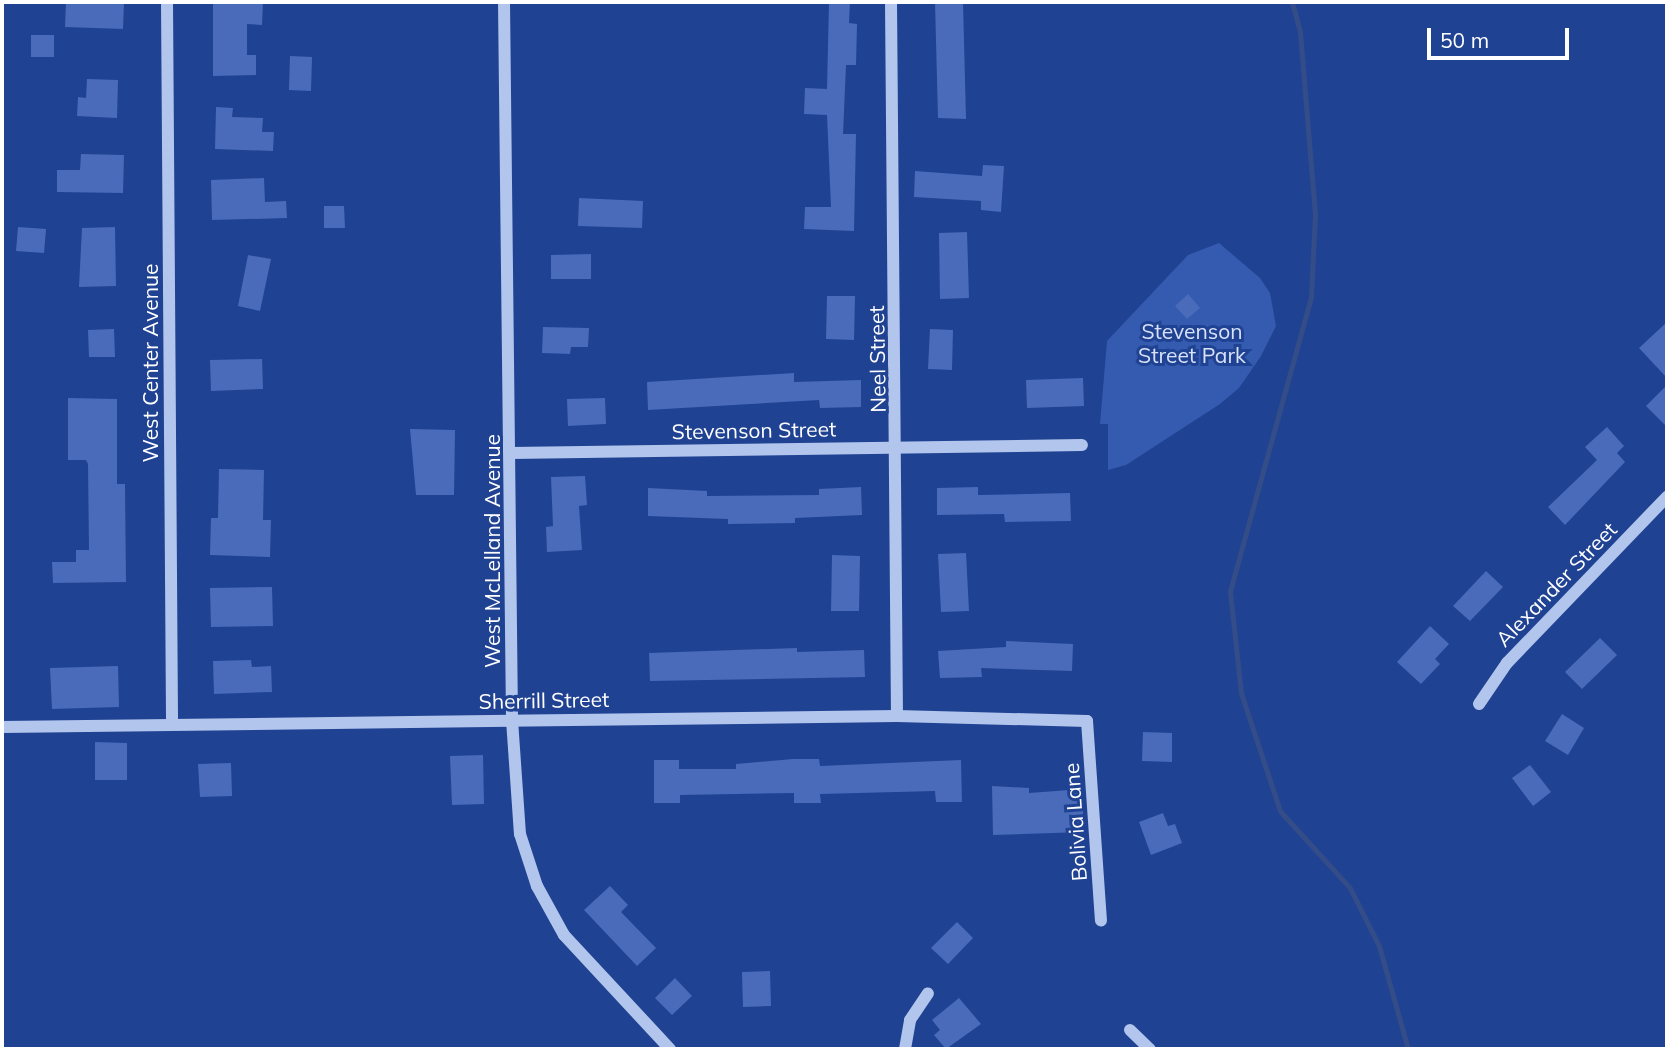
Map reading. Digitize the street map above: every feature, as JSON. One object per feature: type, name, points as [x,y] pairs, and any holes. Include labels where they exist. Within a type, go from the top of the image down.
[{"type":"street","name":"West Center Avenue","points":[[167,2],[172,724]]},
{"type":"street","name":"West McLelland Avenue","points":[[505,2],[512,720],[520,834],[537,887],[564,935],[670,1049]]},
{"type":"street","name":"Neel Street","points":[[891,2],[897,447],[897,716]]},
{"type":"street","name":"Stevenson Street","points":[[511,453],[1082,445]]},
{"type":"street","name":"Alexander Street","points":[[1479,704],[1507,663],[1667,497]]},
{"type":"street","name":"Sherrill Street","points":[[2,727],[897,716],[1087,721]]},
{"type":"street","name":"Bolivia Lane","points":[[1087,721],[1101,921]]},
{"type":"street","points":[[905,1049],[909,1020],[928,993]]},
{"type":"street","points":[[1130,1030],[1150,1049]]},
{"type":"green space","name":"Stevenson Street Park","points":[[1219,243],[1260,278],[1270,293],[1276,326],[1261,356],[1239,388],[1220,404],[1126,465],[1108,470],[1108,424],[1100,424],[1107,341],[1188,255]]},
{"type":"building","points":[[66,2],[124,2],[123,29],[65,27]]},
{"type":"building","points":[[213,2],[263,2],[262,25],[247,24],[247,55],[256,55],[256,75],[213,76]]},
{"type":"building","points":[[829,2],[850,2],[849,23],[857,24],[856,65],[846,65],[843,134],[856,134],[854,231],[804,229],[805,207],[831,207],[827,115],[804,114],[805,88],[827,89]]},
{"type":"building","points":[[935,2],[963,2],[966,119],[938,118]]},
{"type":"building","points":[[31,35],[54,35],[54,57],[31,57]]},
{"type":"building","points":[[290,56],[312,57],[311,91],[289,90]]},
{"type":"building","points":[[87,79],[118,80],[117,118],[77,116],[78,97],[86,98]]},
{"type":"building","points":[[216,107],[233,108],[232,117],[263,118],[262,132],[274,132],[273,151],[215,149]]},
{"type":"building","points":[[81,154],[124,155],[123,193],[57,192],[57,170],[80,170]]},
{"type":"building","points":[[983,165],[1004,166],[1001,212],[981,210],[981,201],[914,197],[915,171],[982,176]]},
{"type":"building","points":[[264,178],[265,202],[286,201],[287,218],[212,220],[211,180]]},
{"type":"building","points":[[579,198],[643,201],[642,228],[578,226]]},
{"type":"building","points":[[324,206],[344,206],[345,228],[324,228]]},
{"type":"building","points":[[18,227],[46,229],[44,253],[16,251]]},
{"type":"building","points":[[115,227],[116,286],[79,287],[82,228]]},
{"type":"building","points":[[967,232],[969,298],[940,299],[939,233]]},
{"type":"building","points":[[591,254],[591,279],[551,279],[551,255]]},
{"type":"building","points":[[248,255],[271,259],[260,311],[238,306]]},
{"type":"building","points":[[1188,294],[1200,308],[1187,319],[1175,306]]},
{"type":"building","points":[[827,296],[855,296],[854,340],[826,339]]},
{"type":"building","points":[[1667,322],[1667,378],[1639,348]]},
{"type":"building","points":[[543,327],[589,328],[588,347],[571,347],[570,354],[542,353]]},
{"type":"building","points":[[114,329],[115,357],[89,357],[88,330]]},
{"type":"building","points":[[930,329],[953,330],[952,370],[928,369]]},
{"type":"building","points":[[262,359],[263,389],[211,391],[210,360]]},
{"type":"building","points":[[794,373],[794,382],[861,380],[861,407],[820,408],[819,400],[648,410],[647,382]]},
{"type":"building","points":[[1083,378],[1084,406],[1027,408],[1026,380]]},
{"type":"building","points":[[1667,385],[1667,427],[1646,406]]},
{"type":"building","points":[[68,398],[117,399],[117,484],[125,484],[126,582],[53,583],[52,562],[76,562],[76,550],[89,550],[88,464],[86,460],[68,460]]},
{"type":"building","points":[[605,398],[606,424],[568,426],[567,399]]},
{"type":"building","points":[[1607,427],[1624,446],[1617,453],[1625,462],[1565,525],[1548,507],[1597,460],[1585,447]]},
{"type":"building","points":[[410,429],[455,430],[454,495],[416,495]]},
{"type":"building","points":[[219,469],[264,470],[263,520],[271,520],[270,557],[210,555],[211,518],[218,518]]},
{"type":"building","points":[[585,476],[587,505],[579,506],[582,550],[547,552],[546,527],[553,526],[551,477]]},
{"type":"building","points":[[861,487],[862,515],[795,518],[795,523],[728,524],[728,519],[648,516],[648,488],[707,491],[707,496],[819,495],[819,489]]},
{"type":"building","points":[[978,487],[978,495],[1070,493],[1071,521],[1005,522],[1004,514],[937,515],[937,488]]},
{"type":"building","points":[[966,553],[969,611],[941,612],[938,554]]},
{"type":"building","points":[[832,555],[860,556],[859,611],[831,611]]},
{"type":"building","points":[[1486,571],[1503,587],[1470,621],[1453,606]]},
{"type":"building","points":[[272,587],[273,626],[211,627],[210,588]]},
{"type":"building","points":[[1430,626],[1449,644],[1435,659],[1440,664],[1421,684],[1397,662]]},
{"type":"building","points":[[1600,638],[1617,655],[1582,689],[1565,672]]},
{"type":"building","points":[[1006,641],[1073,644],[1072,671],[981,668],[982,677],[940,678],[938,651],[1006,647]]},
{"type":"building","points":[[797,648],[797,652],[864,650],[865,677],[650,681],[649,653]]},
{"type":"building","points":[[251,660],[252,667],[271,666],[272,692],[214,694],[213,661]]},
{"type":"building","points":[[118,666],[119,707],[52,709],[50,668]]},
{"type":"building","points":[[1562,714],[1584,728],[1568,755],[1545,741]]},
{"type":"building","points":[[1143,732],[1172,733],[1172,762],[1142,761]]},
{"type":"building","points":[[95,742],[127,743],[127,780],[95,780]]},
{"type":"building","points":[[483,755],[484,804],[452,805],[450,756]]},
{"type":"building","points":[[819,759],[820,766],[961,760],[962,802],[936,802],[935,791],[820,794],[821,803],[794,803],[794,793],[680,795],[680,803],[654,803],[654,760],[679,760],[679,769],[736,769],[736,764]]},
{"type":"building","points":[[231,763],[232,796],[200,797],[198,764]]},
{"type":"building","points":[[1530,765],[1551,792],[1533,806],[1512,778]]},
{"type":"building","points":[[992,786],[1029,788],[1029,793],[1083,789],[1083,832],[993,835]]},
{"type":"building","points":[[1163,813],[1168,826],[1175,824],[1182,843],[1151,855],[1139,822]]},
{"type":"building","points":[[610,886],[628,905],[621,912],[656,948],[637,966],[584,910]]},
{"type":"building","points":[[957,922],[973,938],[948,964],[931,948]]},
{"type":"building","points":[[770,971],[771,1006],[743,1007],[742,972]]},
{"type":"building","points":[[675,978],[692,996],[672,1015],[655,998]]},
{"type":"building","points":[[959,998],[981,1024],[946,1049],[934,1035],[940,1030],[932,1020]]},
{"type":"waterway","points":[[1292,2],[1300,32],[1315,214],[1311,297],[1230,592],[1241,693],[1280,811],[1350,888],[1379,946],[1408,1049]]}]
